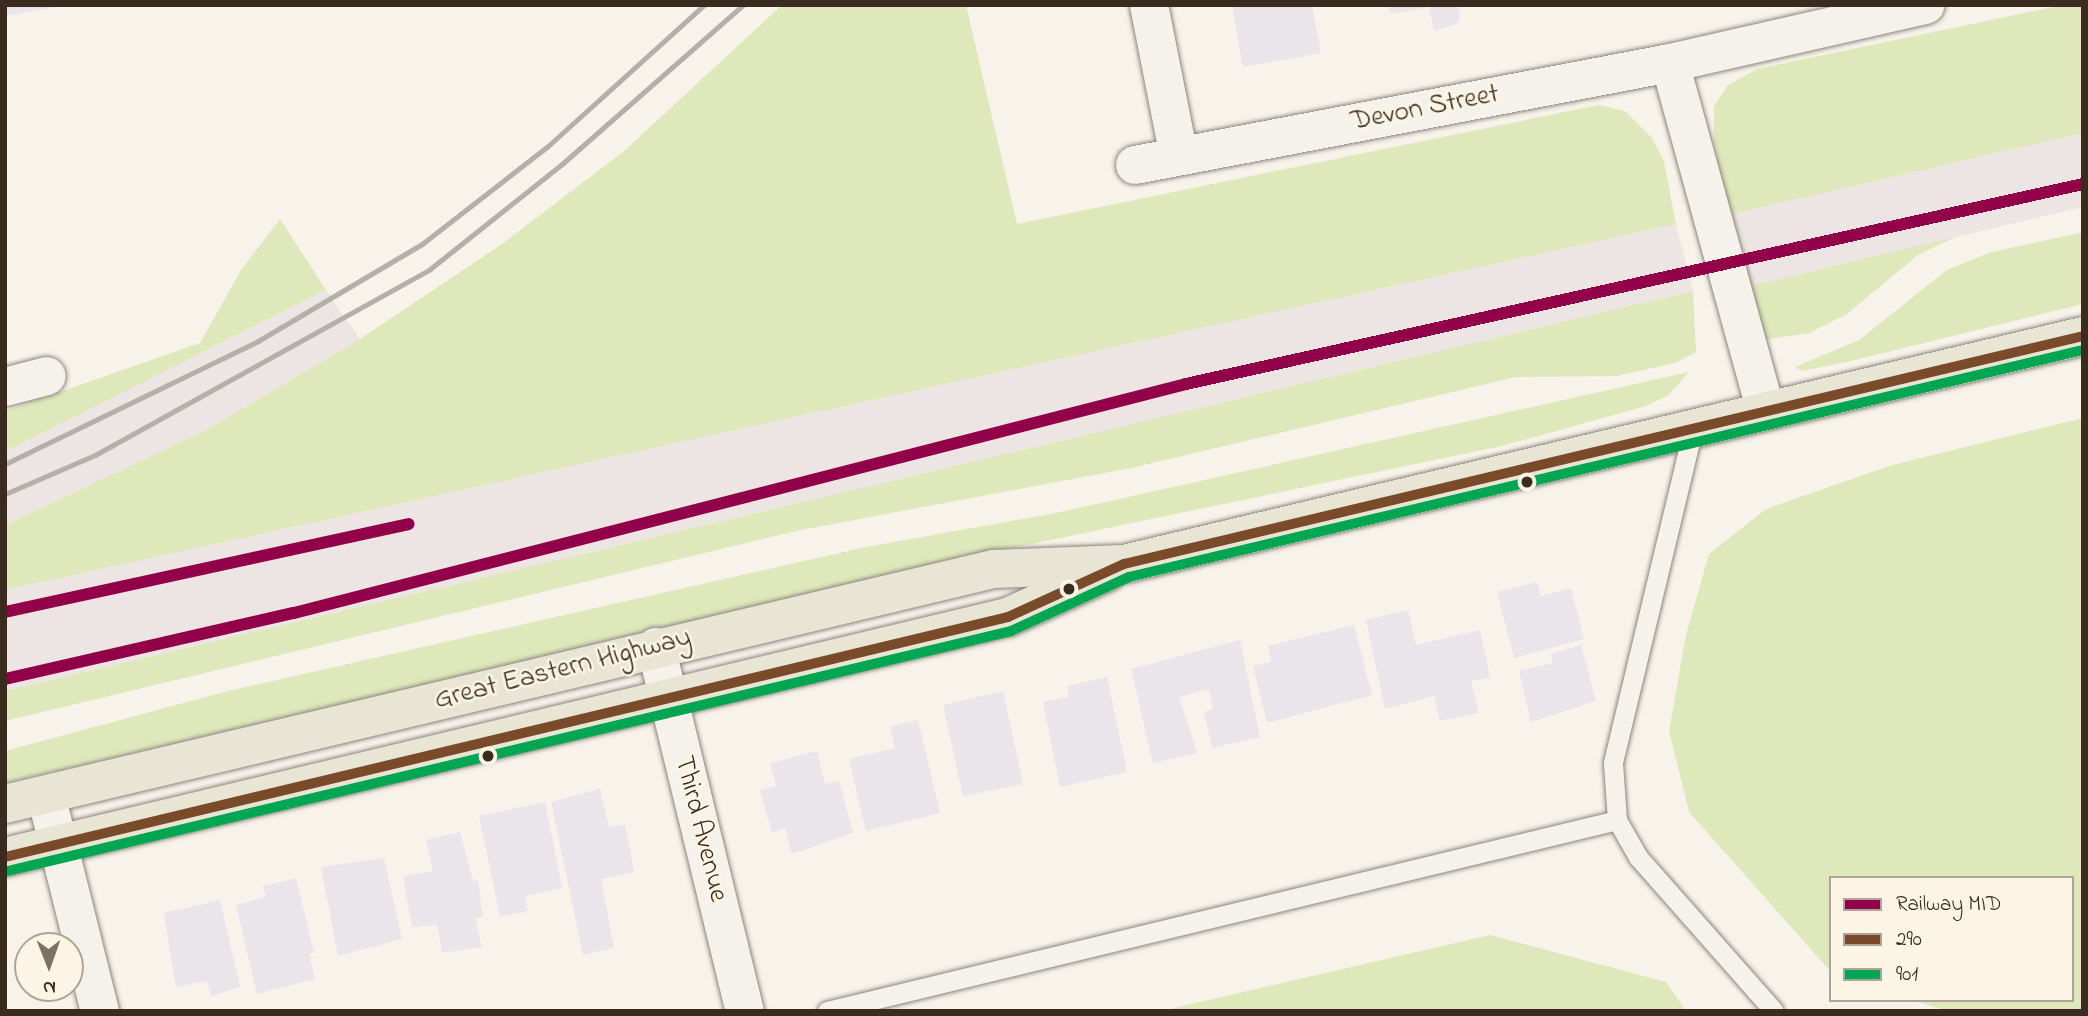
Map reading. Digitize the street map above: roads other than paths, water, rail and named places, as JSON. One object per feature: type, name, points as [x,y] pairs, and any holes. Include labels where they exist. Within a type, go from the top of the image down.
[{"type":"highway","name":"Great Eastern Highway","points":[[5,804],[994,569],[1124,564],[2083,336]]},
{"type":"highway","name":"Great Eastern Highway","points":[[5,857],[667,695],[1008,617],[1124,564]]},
{"type":"street","points":[[1149,5],[1180,156]]},
{"type":"street","name":"Devon Street","points":[[1135,165],[1670,63],[1924,5]]},
{"type":"street","points":[[1670,63],[1766,411]]},
{"type":"street","points":[[5,387],[47,376]]},
{"type":"street","name":"Third Avenue","points":[[656,648],[745,1011]]},
{"type":"street","points":[[47,794],[57,845],[100,1011]]},
{"type":"lane","points":[[1693,429],[1613,763],[1617,820],[1638,857],[1774,1011]]},
{"type":"lane","points":[[827,1011],[1617,820]]},
{"type":"railway","points":[[5,464],[258,341],[422,244],[548,146],[704,5]]},
{"type":"railway","points":[[5,494],[95,455],[430,269],[562,164],[743,5]]},
{"type":"rail line","name":"MID","points":[[5,679],[294,613],[1186,384],[2083,184]]},
{"type":"rail line","name":"MID","points":[[5,612],[409,524]]}]
